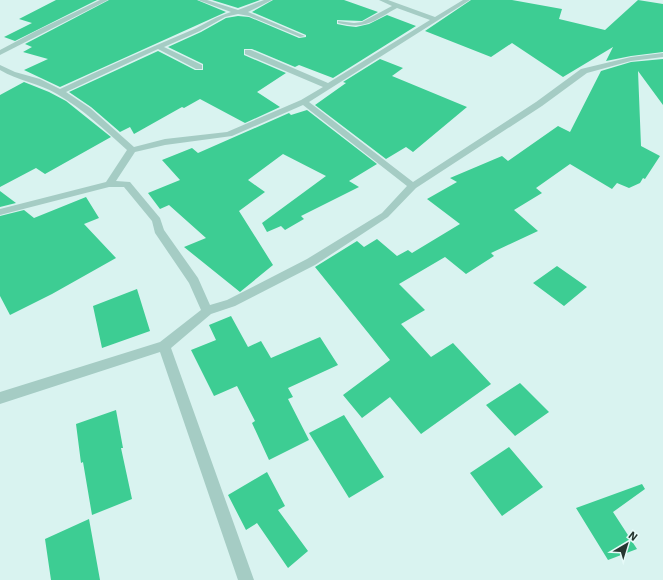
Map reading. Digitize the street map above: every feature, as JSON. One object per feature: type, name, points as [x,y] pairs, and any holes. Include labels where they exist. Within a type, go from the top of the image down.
[{"type":"street","points":[[0,53],[38,32],[105,0]]},
{"type":"street","points":[[202,0],[237,12],[250,14],[302,36]]},
{"type":"street","points":[[60,92],[158,46],[198,30],[223,16],[269,0]]},
{"type":"street","points":[[382,0],[436,20]]},
{"type":"street","points":[[110,184],[132,150],[165,142],[229,134],[304,102],[467,0]]},
{"type":"street","points":[[340,22],[354,25],[364,24],[396,6]]},
{"type":"street","points":[[158,46],[200,67]]},
{"type":"street","points":[[248,52],[328,86]]},
{"type":"street","points":[[0,398],[164,346],[207,311],[230,303],[311,262],[385,215],[413,186],[520,116],[584,71],[631,59],[663,56]]},
{"type":"street","points":[[0,68],[12,74],[36,81],[60,92],[87,110],[132,150]]},
{"type":"street","points":[[304,102],[413,186]]},
{"type":"street","points":[[0,212],[110,184],[127,184],[156,220],[159,230],[194,281],[207,311]]},
{"type":"street","points":[[164,346],[246,580]]},
{"type":"building","points":[[56,0],[97,0],[15,41],[4,37],[32,23],[19,19]]},
{"type":"building","points":[[109,0],[197,0],[226,12],[60,87],[24,70],[48,59],[23,52],[32,47],[25,44]]},
{"type":"building","points":[[212,0],[260,0],[238,8]]},
{"type":"building","points":[[273,0],[344,0],[378,12],[362,21],[337,20],[337,24],[356,27],[369,24],[387,15],[416,26],[333,78],[299,65],[295,67],[252,49],[244,49],[244,55],[286,73],[257,92],[280,107],[245,123],[200,99],[184,108],[182,107],[134,134],[130,127],[120,132],[91,107],[69,92],[158,51],[195,70],[203,70],[203,64],[168,47],[201,32],[226,18],[238,16],[249,17],[299,38],[306,37],[306,35],[252,12]]},
{"type":"building","points":[[471,0],[512,0],[562,9],[559,19],[605,30],[638,0],[663,4],[663,52],[606,61],[613,47],[563,77],[512,43],[491,57],[425,31]]},
{"type":"building","points":[[380,59],[403,68],[392,76],[467,107],[413,152],[406,147],[386,159],[315,105],[346,83],[343,82]]},
{"type":"building","points":[[663,59],[663,105],[638,71],[641,146],[660,156],[645,179],[643,178],[640,183],[629,188],[617,183],[612,189],[570,164],[536,188],[542,193],[514,210],[538,231],[491,253],[494,256],[466,274],[445,257],[399,284],[425,310],[401,324],[431,357],[453,343],[491,384],[421,434],[390,397],[362,418],[343,395],[390,360],[315,267],[357,241],[364,247],[377,239],[397,256],[408,250],[412,253],[460,224],[427,199],[457,182],[450,178],[502,156],[508,161],[558,126],[570,132],[601,71],[631,62]]},
{"type":"building","points":[[24,82],[66,101],[111,137],[45,174],[36,168],[0,187],[0,95]]},
{"type":"building","points":[[307,110],[377,164],[349,181],[359,187],[301,216],[304,219],[285,230],[281,226],[267,232],[262,223],[326,176],[283,154],[248,180],[265,192],[239,211],[273,265],[240,292],[184,247],[206,238],[169,205],[160,209],[148,193],[180,180],[162,160],[192,148],[198,153],[289,113],[291,115]]},
{"type":"building","points":[[0,191],[16,203],[0,207]]},
{"type":"building","points":[[86,197],[99,218],[84,224],[116,258],[52,294],[10,315],[0,296],[0,216],[24,210],[34,218]]},
{"type":"building","points":[[557,266],[587,287],[564,306],[533,283]]},
{"type":"building","points":[[137,289],[150,331],[102,348],[93,306]]},
{"type":"building","points":[[231,316],[248,347],[261,341],[271,358],[320,337],[338,365],[288,388],[293,397],[288,399],[309,440],[269,460],[252,423],[255,421],[237,386],[214,396],[191,350],[216,340],[209,325]]},
{"type":"building","points":[[520,383],[549,412],[515,436],[486,405]]},
{"type":"building","points":[[116,410],[123,448],[121,448],[132,499],[92,515],[83,462],[81,463],[76,424]]},
{"type":"building","points":[[344,415],[384,477],[349,498],[309,433]]},
{"type":"building","points":[[509,447],[543,487],[502,516],[470,473]]},
{"type":"building","points":[[267,472],[285,506],[278,510],[308,551],[288,568],[257,523],[246,530],[228,495]]},
{"type":"building","points":[[642,484],[645,489],[613,512],[637,549],[608,560],[576,508]]},
{"type":"building","points":[[89,519],[100,580],[51,580],[45,539]]}]
